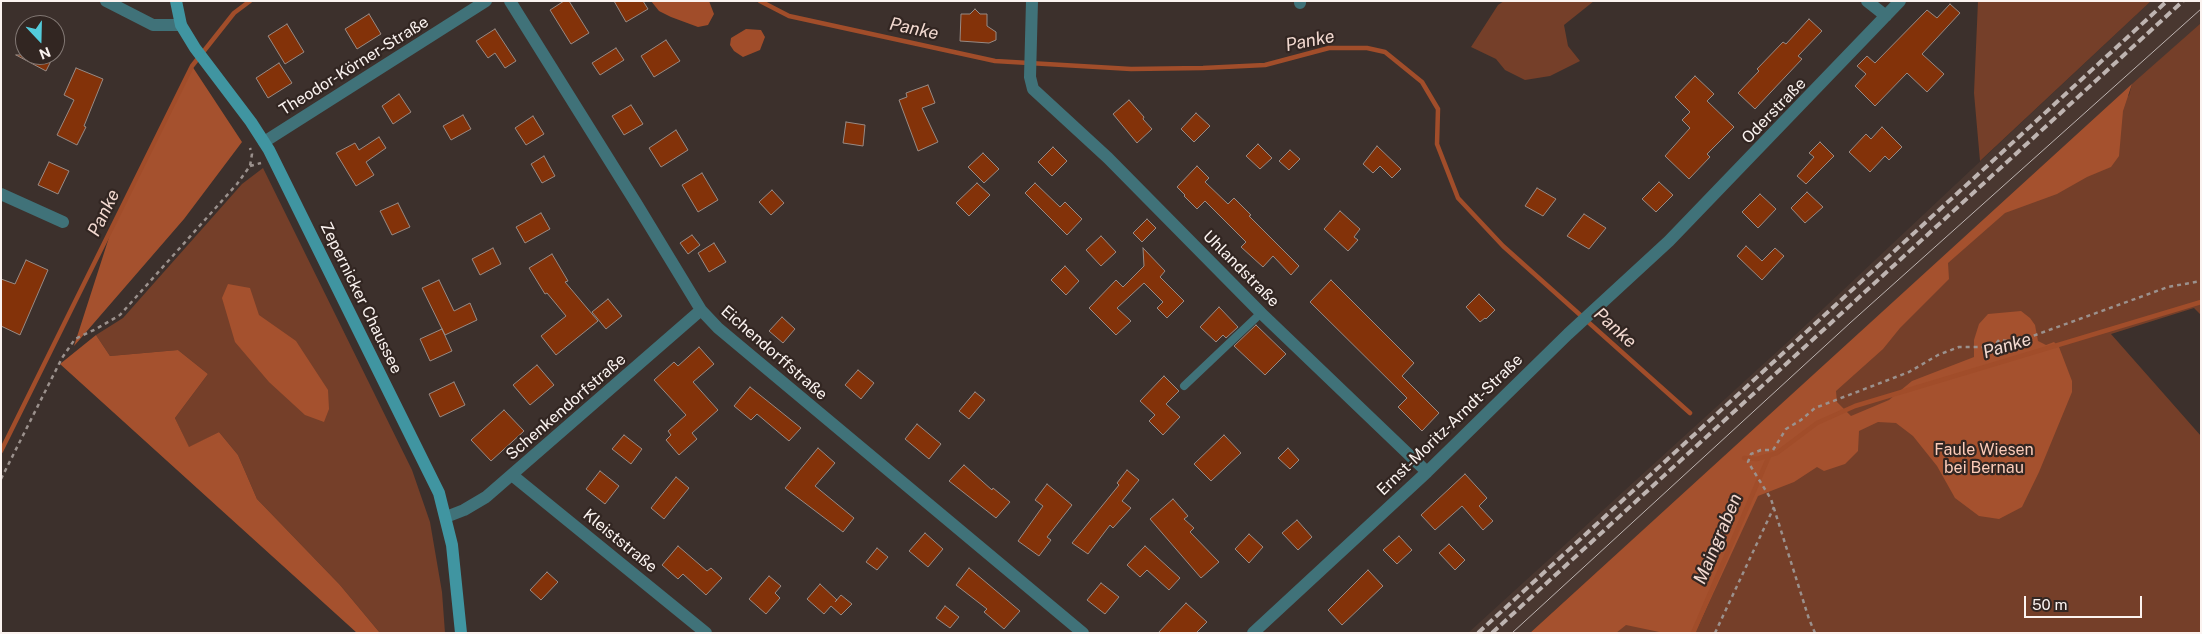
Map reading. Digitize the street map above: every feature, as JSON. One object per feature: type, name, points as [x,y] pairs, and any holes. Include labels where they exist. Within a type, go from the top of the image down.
[{"type":"main road","name":"Zepernicker Chaussee","points":[[176,1],[181,26],[264,142],[439,493],[446,517],[456,572],[461,633]]},
{"type":"street","points":[[106,1],[153,25],[181,26]]},
{"type":"street","name":"Theodor-Körner-Straße","points":[[264,142],[486,1]]},
{"type":"street","name":"Eichendorffstraße","points":[[510,1],[701,310],[718,328],[1082,633]]},
{"type":"street","name":"Uhlandstraße","points":[[1032,1],[1030,48],[1032,83],[1262,313],[1427,472]]},
{"type":"street","points":[[1868,1],[1886,16]]},
{"type":"street","name":"Oderstraße","points":[[1669,241],[1900,1]]},
{"type":"street","points":[[1,194],[63,222]]},
{"type":"street","name":"Ernst-Moritz-Arndt-Straße","points":[[1253,633],[1427,472],[1568,334],[1669,241]]},
{"type":"street","name":"Schenkendorfstraße","points":[[446,517],[464,510],[486,497],[701,310]]},
{"type":"street","name":"Kleiststraße","points":[[512,475],[706,633]]},
{"type":"lane","points":[[1184,386],[1262,313]]},
{"type":"path","points":[[1,479],[62,358],[75,339],[120,315],[237,184],[250,166],[252,154],[250,150]]},
{"type":"path","points":[[1815,633],[1772,499],[1748,462],[1751,454],[1761,450],[1773,450],[1786,429],[1801,420],[1815,408],[1908,372],[1938,354],[1959,347],[1987,348],[1995,346],[1999,340],[2016,342],[2168,287],[2201,281]]},
{"type":"path","points":[[1715,633],[1774,507]]},
{"type":"shaded area","points":[[651,1],[709,1],[714,14],[708,25],[698,27],[659,11]]},
{"type":"shaded area","points":[[2151,1],[2201,1],[2201,23],[1530,633],[1468,633],[1792,338]]},
{"type":"shaded area","points":[[746,29],[761,30],[765,37],[760,50],[743,57],[734,51],[730,45],[731,38]]},
{"type":"green space","points":[[1504,1],[1594,1],[1564,25],[1568,46],[1580,61],[1550,76],[1525,80],[1505,70],[1496,59],[1471,47],[1498,5]]},
{"type":"green space","points":[[1978,1],[2151,1],[1980,161],[1974,93]]},
{"type":"green space","name":"Faule Wiesen bei Bernau","points":[[2201,23],[2201,315],[2194,308],[2111,334],[2201,436],[2201,633],[1534,633],[2129,95],[2132,84]]},
{"type":"green space","points":[[192,66],[242,142],[184,219],[74,346],[114,222]]},
{"type":"green space","points":[[2132,84],[2123,111],[2119,156],[2111,167],[2087,177],[2057,194],[2005,213],[1948,263],[1949,279],[1900,328],[1883,349],[1836,391],[1837,402],[1851,416],[1889,400],[1912,381],[1974,357],[1974,340],[1979,324],[1988,314],[2021,311],[2035,325],[2038,341],[2046,345],[2054,342],[2059,347],[2072,381],[2072,392],[2039,472],[2022,507],[1999,519],[1979,516],[1955,498],[1937,466],[1913,436],[1896,423],[1878,422],[1859,431],[1858,451],[1845,464],[1824,471],[1817,467],[1794,482],[1758,496],[1695,633],[1664,633],[1626,625],[1616,633],[1530,633]]},
{"type":"green space","points":[[263,168],[412,470],[430,522],[442,592],[445,633],[380,633],[340,585],[257,499],[238,455],[219,432],[189,448],[175,418],[208,374],[178,350],[110,356],[96,335],[123,318],[242,184]]},
{"type":"green space","points":[[228,284],[250,288],[259,315],[296,341],[328,390],[329,409],[324,422],[305,415],[269,382],[235,342],[222,298]]},
{"type":"green space","points":[[96,335],[110,356],[178,350],[208,374],[175,418],[189,447],[219,432],[238,455],[257,499],[340,585],[380,633],[357,633],[60,364]]},
{"type":"building","points":[[564,1],[569,1],[589,33],[571,44],[550,10]]},
{"type":"building","points":[[614,1],[643,1],[648,9],[626,22]]},
{"type":"building","points":[[1950,4],[1960,13],[1922,54],[1944,74],[1927,92],[1907,73],[1875,106],[1855,86],[1866,74],[1857,66],[1867,56],[1875,63],[1927,10],[1937,18]]},
{"type":"building","points":[[975,9],[980,14],[987,14],[987,26],[996,32],[996,40],[989,43],[960,41],[961,14],[970,14]]},
{"type":"building","points":[[369,14],[381,34],[357,49],[345,29]]},
{"type":"building","points":[[1809,19],[1822,31],[1798,56],[1802,59],[1755,109],[1738,93],[1759,71],[1757,69],[1783,42],[1786,44]]},
{"type":"building","points":[[287,24],[304,52],[285,64],[268,36]]},
{"type":"building","points":[[495,29],[516,61],[505,68],[495,53],[488,58],[476,41]]},
{"type":"building","points":[[666,40],[680,61],[654,77],[641,56]]},
{"type":"building","points":[[616,48],[624,60],[600,75],[592,63]]},
{"type":"building","points":[[279,63],[292,83],[268,98],[256,78]]},
{"type":"building","points":[[35,65],[49,65],[46,71]]},
{"type":"building","points":[[76,68],[103,79],[84,126],[86,127],[77,145],[57,135],[74,100],[64,95]]},
{"type":"building","points":[[1695,76],[1714,94],[1707,101],[1734,127],[1707,154],[1710,157],[1689,179],[1665,156],[1690,128],[1682,120],[1690,112],[1675,97]]},
{"type":"building","points":[[928,85],[935,103],[922,108],[938,142],[918,151],[899,100],[907,97],[906,93]]},
{"type":"building","points":[[399,94],[411,112],[393,124],[382,106]]},
{"type":"building","points":[[1129,100],[1152,129],[1137,143],[1113,114]]},
{"type":"building","points":[[631,105],[643,124],[624,135],[612,116]]},
{"type":"building","points":[[1196,113],[1210,126],[1194,142],[1181,129]]},
{"type":"building","points":[[463,115],[471,129],[451,140],[443,126]]},
{"type":"building","points":[[533,116],[544,134],[526,145],[515,128]]},
{"type":"building","points":[[846,122],[865,125],[863,146],[843,143]]},
{"type":"building","points":[[1882,127],[1902,147],[1889,160],[1885,156],[1870,172],[1849,152],[1866,134],[1871,139]]},
{"type":"building","points":[[676,130],[688,150],[661,167],[649,148]]},
{"type":"building","points":[[379,137],[386,148],[366,162],[374,175],[356,186],[336,153],[355,143],[359,150]]},
{"type":"building","points":[[1820,142],[1834,156],[1806,184],[1797,176],[1814,157],[1809,153]]},
{"type":"building","points":[[1258,144],[1272,158],[1260,169],[1246,156]]},
{"type":"building","points":[[1377,146],[1401,169],[1392,178],[1380,166],[1373,173],[1363,164]]},
{"type":"building","points":[[1053,147],[1067,161],[1052,176],[1038,162]]},
{"type":"building","points":[[1290,150],[1300,159],[1289,170],[1279,161]]},
{"type":"building","points":[[983,153],[999,169],[984,183],[968,167]]},
{"type":"building","points":[[544,156],[555,176],[542,183],[531,164]]},
{"type":"building","points":[[49,162],[69,171],[58,194],[38,185]]},
{"type":"building","points":[[1197,166],[1209,178],[1205,182],[1228,204],[1234,198],[1251,215],[1249,216],[1299,266],[1291,275],[1273,256],[1263,267],[1241,247],[1246,242],[1205,201],[1197,209],[1184,196],[1177,187]]},
{"type":"building","points":[[702,173],[718,200],[698,212],[682,185]]},
{"type":"building","points":[[1659,182],[1673,195],[1656,212],[1642,199]]},
{"type":"building","points":[[977,183],[990,195],[969,216],[956,203]]},
{"type":"building","points":[[1035,183],[1060,207],[1065,202],[1082,219],[1067,235],[1025,193]]},
{"type":"building","points":[[1537,188],[1556,199],[1543,216],[1525,206]]},
{"type":"building","points":[[772,190],[784,203],[771,215],[759,202]]},
{"type":"building","points":[[1807,192],[1823,207],[1805,223],[1791,208]]},
{"type":"building","points":[[1760,194],[1776,209],[1758,228],[1742,212]]},
{"type":"building","points":[[398,203],[410,227],[392,235],[380,211]]},
{"type":"building","points":[[1340,211],[1360,229],[1354,237],[1358,240],[1348,251],[1324,229]]},
{"type":"building","points":[[541,213],[550,229],[525,243],[516,227]]},
{"type":"building","points":[[1584,214],[1606,228],[1589,249],[1567,236]]},
{"type":"building","points":[[1147,219],[1156,228],[1142,242],[1133,233]]},
{"type":"building","points":[[692,235],[700,245],[688,254],[680,243]]},
{"type":"building","points":[[1101,236],[1116,252],[1101,266],[1086,250]]},
{"type":"building","points":[[714,243],[726,262],[709,272],[698,253]]},
{"type":"building","points":[[1746,246],[1762,261],[1775,248],[1784,256],[1762,280],[1737,256]]},
{"type":"building","points":[[493,248],[501,264],[480,275],[472,259]]},
{"type":"building","points":[[1143,248],[1165,271],[1160,277],[1184,301],[1167,318],[1157,308],[1163,302],[1144,283],[1117,308],[1131,321],[1116,335],[1089,308],[1116,280],[1123,287],[1144,266]]},
{"type":"building","points":[[552,254],[568,281],[565,282],[598,321],[556,355],[541,336],[566,316],[547,293],[545,294],[529,268]]},
{"type":"building","points":[[26,260],[48,270],[20,335],[1,326],[1,279],[15,284]]},
{"type":"building","points":[[1065,266],[1079,281],[1066,295],[1051,280]]},
{"type":"building","points":[[439,280],[454,311],[470,303],[477,320],[445,335],[422,288]]},
{"type":"building","points":[[1331,280],[1414,363],[1402,376],[1439,413],[1422,431],[1398,407],[1407,398],[1310,302]]},
{"type":"building","points":[[1479,294],[1495,310],[1480,322],[1466,307]]},
{"type":"building","points":[[608,299],[622,316],[606,329],[592,312]]},
{"type":"building","points":[[1219,307],[1238,327],[1226,338],[1223,335],[1216,342],[1200,327]]},
{"type":"building","points":[[782,317],[795,329],[783,343],[769,331]]},
{"type":"building","points":[[1256,325],[1286,354],[1265,375],[1234,346]]},
{"type":"building","points":[[442,329],[452,351],[430,361],[420,339]]},
{"type":"building","points":[[699,347],[714,364],[693,382],[718,410],[692,433],[697,439],[679,455],[666,440],[671,435],[668,431],[686,415],[654,380],[674,362],[678,366]]},
{"type":"building","points":[[537,365],[554,385],[530,405],[513,385]]},
{"type":"building","points":[[858,370],[874,383],[861,399],[845,385]]},
{"type":"building","points":[[1164,376],[1179,391],[1166,404],[1180,417],[1163,435],[1149,421],[1155,415],[1140,401]]},
{"type":"building","points":[[454,382],[465,405],[440,417],[429,394]]},
{"type":"building","points":[[750,387],[801,428],[789,441],[757,414],[751,420],[734,406]]},
{"type":"building","points":[[975,392],[985,400],[969,419],[959,411]]},
{"type":"building","points":[[504,410],[524,431],[491,461],[471,440]]},
{"type":"building","points":[[917,424],[941,444],[929,459],[905,439]]},
{"type":"building","points":[[624,435],[642,449],[631,464],[612,449]]},
{"type":"building","points":[[1224,435],[1241,453],[1211,481],[1194,464]]},
{"type":"building","points":[[818,448],[835,463],[815,486],[854,518],[843,532],[785,488]]},
{"type":"building","points":[[1288,448],[1299,460],[1290,469],[1278,458]]},
{"type":"building","points":[[964,465],[992,490],[993,488],[1010,502],[996,518],[949,481]]},
{"type":"building","points":[[1127,470],[1139,480],[1122,501],[1131,508],[1113,528],[1110,525],[1088,554],[1072,543],[1119,485],[1117,483]]},
{"type":"building","points":[[600,471],[619,486],[605,504],[586,489]]},
{"type":"building","points":[[1465,474],[1487,498],[1479,506],[1493,521],[1483,530],[1462,506],[1435,530],[1421,515]]},
{"type":"building","points":[[676,477],[689,488],[664,519],[651,508]]},
{"type":"building","points":[[1047,484],[1072,505],[1047,537],[1051,540],[1039,556],[1018,541],[1043,506],[1035,500]]},
{"type":"building","points":[[1173,499],[1188,516],[1184,519],[1194,528],[1190,532],[1219,562],[1201,578],[1150,519]]},
{"type":"building","points":[[1297,520],[1312,537],[1298,550],[1282,533]]},
{"type":"building","points":[[925,533],[943,549],[928,567],[909,551]]},
{"type":"building","points":[[1249,534],[1263,547],[1249,563],[1235,549]]},
{"type":"building","points":[[1399,536],[1412,550],[1397,564],[1383,550]]},
{"type":"building","points":[[1449,544],[1465,560],[1455,570],[1439,553]]},
{"type":"building","points":[[678,546],[707,571],[711,568],[722,578],[706,595],[683,574],[678,579],[662,565]]},
{"type":"building","points":[[1145,546],[1180,578],[1169,590],[1147,570],[1140,577],[1127,565]]},
{"type":"building","points":[[877,548],[888,557],[877,570],[866,562]]},
{"type":"building","points":[[969,568],[1020,611],[1004,629],[984,612],[987,609],[956,585]]},
{"type":"building","points":[[1368,570],[1383,586],[1342,625],[1328,610]]},
{"type":"building","points":[[547,572],[558,582],[541,600],[530,590]]},
{"type":"building","points":[[769,576],[781,586],[775,593],[780,598],[766,614],[749,599]]},
{"type":"building","points":[[1101,583],[1119,597],[1105,614],[1087,600]]},
{"type":"building","points":[[820,584],[837,600],[841,595],[852,604],[841,615],[831,606],[824,614],[807,599]]},
{"type":"building","points":[[1186,603],[1207,622],[1196,633],[1158,633]]},
{"type":"building","points":[[945,606],[959,617],[950,628],[936,618]]},
{"type":"waterway","name":"Panke","points":[[1,451],[192,66],[234,13],[250,1]]},
{"type":"waterway","name":"Panke","points":[[760,1],[789,16],[995,61],[1131,69],[1203,68],[1265,65],[1329,48],[1367,48],[1385,52],[1422,82],[1438,109],[1437,144],[1458,198],[1503,246],[1690,413]]},
{"type":"waterway","name":"Panke","points":[[1744,458],[1757,459],[1777,453],[1817,423],[1855,406],[2201,302]]},
{"type":"waterway","name":"Maingraben","points":[[1693,633],[1769,456]]},
{"type":"tram line","points":[[1512,633],[1850,323],[2201,9]]},
{"type":"railway","points":[[1478,633],[2167,1]]},
{"type":"railway","points":[[1492,633],[2183,1]]}]
